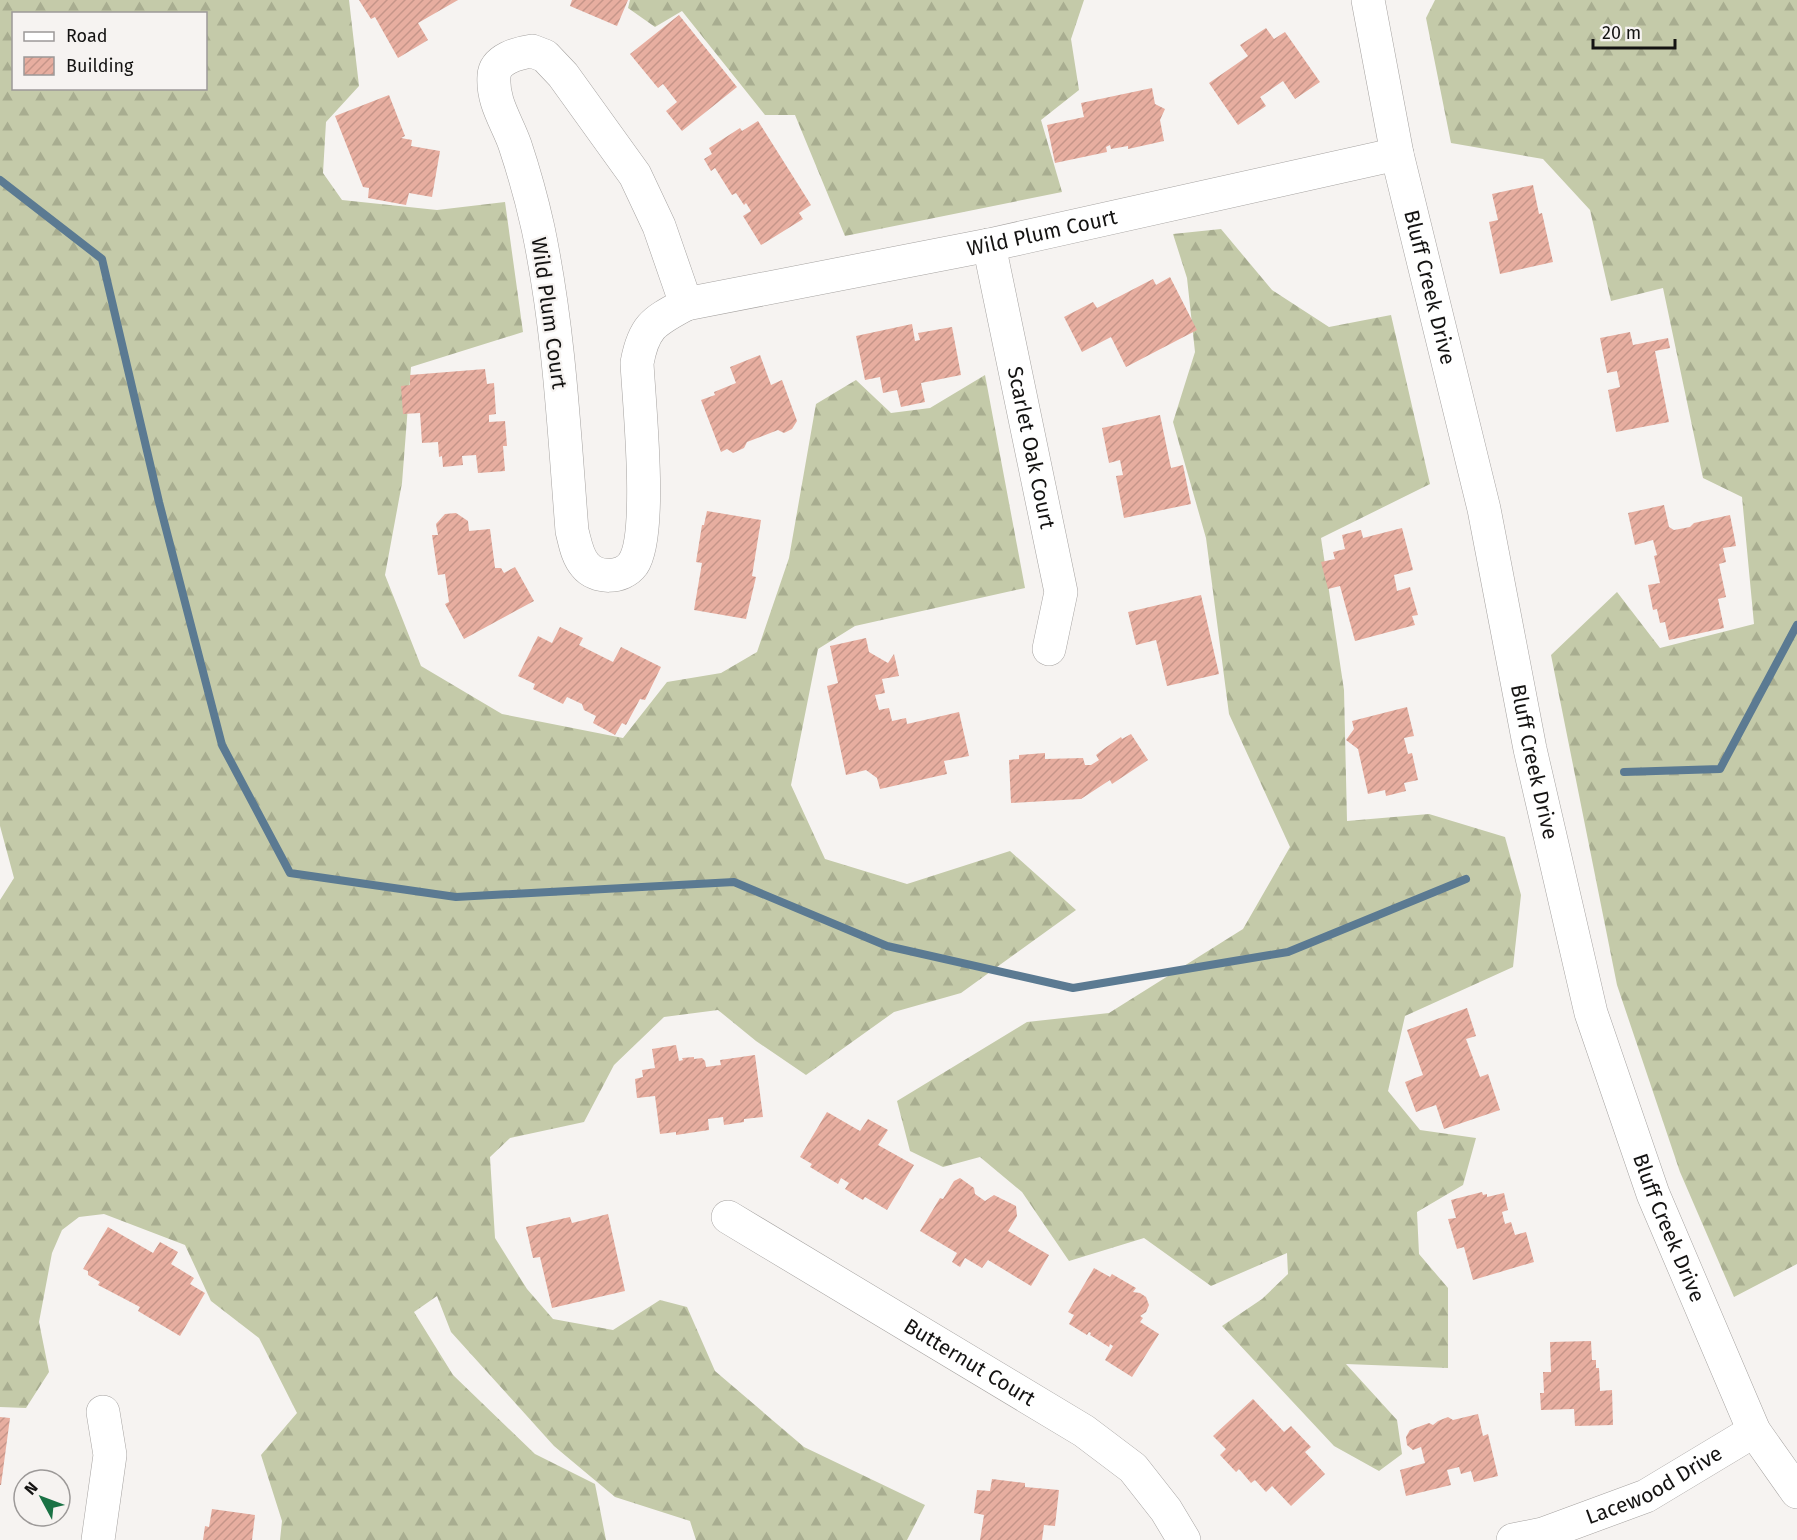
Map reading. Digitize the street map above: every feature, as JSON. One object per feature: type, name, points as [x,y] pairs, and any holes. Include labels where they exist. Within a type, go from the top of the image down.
[{"type":"street","name":"Bluff Creek Drive","points":[[1368,0],[1397,154],[1484,509],[1530,749],[1592,1013],[1653,1194],[1754,1431],[1797,1492]]},
{"type":"street","name":"Wild Plum Court","points":[[686,304],[659,226],[635,176],[564,75],[545,56],[532,51],[519,53],[504,60],[494,72],[493,87],[498,109],[514,144],[538,227],[555,318],[572,531],[577,551],[585,566],[601,575],[616,576],[632,565],[639,548],[644,517],[637,363],[640,345],[655,321],[686,304],[989,245],[1397,154]]},
{"type":"street","name":"Scarlet Oak Court","points":[[989,245],[1061,592],[1049,650]]},
{"type":"street","name":"Butternut Court","points":[[728,1217],[1084,1431],[1133,1468],[1166,1510],[1184,1540]]},
{"type":"street","points":[[98,1540],[110,1455],[103,1412]]},
{"type":"street","name":"Lacewood Drive","points":[[1513,1540],[1543,1534],[1647,1497],[1754,1431]]},
{"type":"green space","points":[[0,0],[349,0],[359,86],[326,122],[323,173],[342,200],[437,210],[505,202],[523,332],[411,367],[402,483],[385,575],[421,666],[502,714],[623,738],[667,682],[721,673],[757,652],[789,558],[816,404],[856,380],[891,413],[930,408],[985,375],[1025,588],[855,626],[818,649],[791,785],[825,859],[907,884],[1010,851],[1076,910],[961,993],[894,1012],[806,1075],[756,1041],[718,1010],[664,1017],[614,1065],[584,1122],[510,1138],[490,1157],[495,1238],[527,1289],[553,1319],[613,1330],[660,1300],[687,1307],[715,1371],[804,1447],[925,1505],[907,1540],[696,1540],[690,1521],[615,1497],[554,1446],[451,1332],[437,1296],[414,1312],[453,1375],[535,1454],[595,1484],[606,1540],[280,1540],[282,1521],[261,1455],[297,1413],[259,1338],[211,1301],[185,1245],[104,1214],[79,1217],[62,1230],[52,1253],[39,1322],[49,1372],[26,1408],[0,1407],[0,900],[14,878],[0,826]]},
{"type":"green space","points":[[630,0],[1084,0],[1071,39],[1079,90],[1041,120],[1062,192],[845,236],[795,115],[765,115],[682,11],[655,27],[628,8]]},
{"type":"green space","points":[[1435,0],[1797,0],[1797,1264],[1734,1297],[1680,1172],[1617,985],[1551,655],[1617,592],[1660,648],[1754,624],[1742,497],[1703,478],[1663,288],[1611,301],[1590,210],[1543,159],[1451,143],[1426,18]]},
{"type":"green space","points":[[1221,229],[1272,290],[1329,327],[1391,315],[1430,484],[1321,538],[1344,690],[1347,821],[1429,814],[1505,837],[1521,895],[1513,967],[1405,1016],[1388,1091],[1420,1130],[1476,1138],[1463,1185],[1417,1212],[1419,1254],[1448,1288],[1448,1368],[1346,1364],[1397,1420],[1402,1454],[1379,1471],[1334,1446],[1222,1326],[1262,1299],[1288,1274],[1287,1253],[1211,1286],[1144,1238],[1069,1261],[1022,1192],[980,1157],[943,1167],[910,1151],[897,1101],[1027,1022],[1109,1013],[1243,929],[1290,847],[1229,714],[1206,538],[1173,422],[1195,352],[1187,278],[1173,234]]},
{"type":"building","points":[[359,0],[458,0],[418,23],[428,40],[398,58],[375,17],[371,19]]},
{"type":"building","points":[[572,0],[628,0],[617,26],[570,6]]},
{"type":"building","points":[[679,15],[737,87],[682,131],[666,111],[677,102],[663,84],[658,88],[630,54]]},
{"type":"building","points":[[1266,28],[1274,39],[1285,32],[1320,82],[1295,99],[1283,81],[1260,97],[1266,106],[1238,125],[1209,83],[1248,56],[1240,45]]},
{"type":"building","points":[[1152,88],[1155,104],[1165,109],[1160,120],[1164,141],[1128,149],[1128,146],[1111,149],[1110,145],[1106,147],[1107,152],[1055,163],[1047,125],[1084,117],[1081,103]]},
{"type":"building","points":[[389,95],[405,136],[401,138],[412,140],[411,146],[440,151],[432,197],[409,193],[406,205],[368,198],[369,188],[363,187],[335,116]]},
{"type":"building","points":[[758,121],[811,205],[799,213],[803,219],[761,245],[743,216],[751,211],[746,203],[744,205],[736,193],[732,195],[715,168],[711,171],[704,159],[712,154],[709,148],[740,128],[742,131]]},
{"type":"building","points":[[1533,185],[1553,262],[1500,274],[1489,222],[1498,220],[1492,194]]},
{"type":"building","points":[[1170,277],[1197,330],[1126,367],[1111,337],[1082,352],[1064,317],[1093,302],[1097,308],[1153,279],[1156,285]]},
{"type":"building","points":[[912,324],[915,341],[920,340],[918,333],[952,327],[961,375],[921,383],[925,402],[901,407],[897,390],[883,393],[880,377],[865,380],[856,336]]},
{"type":"building","points":[[1630,332],[1633,345],[1668,338],[1670,348],[1655,351],[1669,422],[1616,432],[1608,390],[1620,387],[1617,371],[1607,373],[1600,338]]},
{"type":"building","points":[[760,355],[771,385],[782,380],[797,421],[792,429],[784,433],[778,430],[747,442],[744,448],[733,453],[727,449],[721,452],[701,400],[736,383],[730,367]]},
{"type":"building","points":[[485,369],[487,384],[494,383],[496,414],[489,415],[489,422],[505,421],[507,446],[503,446],[505,471],[478,473],[476,455],[462,456],[463,465],[443,467],[442,456],[439,457],[438,442],[422,443],[420,413],[403,414],[401,386],[410,385],[410,375]]},
{"type":"building","points":[[1160,415],[1171,468],[1183,465],[1191,504],[1124,518],[1116,476],[1123,475],[1120,460],[1109,463],[1102,428]]},
{"type":"building","points":[[1664,505],[1669,527],[1674,530],[1730,515],[1736,546],[1723,548],[1726,562],[1719,564],[1726,597],[1718,599],[1724,628],[1669,640],[1665,622],[1660,623],[1657,609],[1653,610],[1648,585],[1660,583],[1654,556],[1657,555],[1653,540],[1635,545],[1628,513]]},
{"type":"building","points":[[707,511],[761,520],[752,576],[756,577],[746,619],[694,610],[702,563],[696,562],[702,525],[704,525]]},
{"type":"building","points":[[456,513],[468,521],[469,531],[490,529],[495,568],[501,568],[504,573],[515,567],[534,601],[464,639],[445,604],[449,602],[445,574],[438,575],[432,535],[438,535],[436,524],[445,514]]},
{"type":"building","points":[[1402,528],[1413,570],[1394,575],[1397,591],[1410,587],[1418,615],[1412,616],[1415,625],[1355,641],[1340,586],[1328,589],[1321,562],[1335,559],[1333,552],[1345,549],[1342,535],[1361,530],[1363,538]]},
{"type":"building","points":[[1201,595],[1219,674],[1167,686],[1156,640],[1136,645],[1128,612]]},
{"type":"building","points":[[560,627],[583,638],[579,645],[613,662],[621,647],[661,667],[645,700],[640,699],[626,725],[622,723],[615,735],[593,723],[596,716],[584,710],[582,704],[567,697],[563,704],[533,689],[535,684],[518,676],[538,636],[552,643]]},
{"type":"building","points":[[866,638],[869,652],[888,663],[894,654],[899,676],[882,679],[885,693],[875,695],[879,710],[889,708],[892,721],[906,718],[907,724],[959,712],[969,756],[944,761],[947,774],[880,789],[877,778],[866,770],[846,775],[827,686],[838,683],[830,646]]},
{"type":"building","points":[[1407,707],[1414,736],[1404,738],[1408,754],[1412,753],[1418,780],[1404,783],[1406,791],[1386,796],[1385,790],[1368,794],[1358,749],[1346,740],[1354,729],[1352,721]]},
{"type":"building","points":[[1131,734],[1148,760],[1112,784],[1110,780],[1081,799],[1011,803],[1009,760],[1019,759],[1019,755],[1045,753],[1045,759],[1083,758],[1085,765],[1091,765],[1099,760],[1096,755],[1105,748],[1121,737],[1122,739]]},
{"type":"building","points":[[1467,1008],[1476,1036],[1466,1039],[1480,1077],[1488,1074],[1500,1110],[1444,1129],[1436,1105],[1416,1112],[1405,1082],[1423,1075],[1407,1030]]},
{"type":"building","points":[[676,1045],[679,1061],[683,1060],[682,1058],[702,1058],[706,1067],[721,1065],[720,1060],[755,1055],[763,1117],[744,1119],[744,1122],[724,1125],[723,1117],[708,1119],[709,1130],[676,1135],[676,1132],[660,1134],[655,1096],[637,1098],[635,1079],[643,1077],[642,1070],[655,1068],[652,1049]]},
{"type":"building","points":[[827,1112],[860,1131],[868,1119],[888,1130],[878,1145],[914,1165],[887,1210],[865,1197],[863,1200],[845,1189],[849,1183],[841,1178],[838,1184],[810,1167],[812,1164],[800,1157]]},
{"type":"building","points":[[960,1178],[974,1188],[975,1194],[985,1201],[994,1195],[1016,1206],[1017,1216],[1008,1231],[1049,1255],[1031,1286],[988,1260],[982,1268],[965,1258],[960,1267],[952,1262],[957,1253],[920,1231],[940,1198],[943,1199],[954,1181]]},
{"type":"building","points":[[1482,1192],[1483,1195],[1487,1194],[1487,1197],[1504,1193],[1508,1210],[1502,1212],[1505,1224],[1511,1222],[1515,1235],[1526,1232],[1534,1262],[1473,1280],[1464,1247],[1457,1249],[1448,1219],[1456,1218],[1451,1200]]},
{"type":"building","points":[[608,1214],[625,1291],[552,1308],[540,1257],[533,1258],[526,1227],[570,1217],[572,1223]]},
{"type":"building","points":[[108,1227],[153,1253],[160,1242],[178,1252],[171,1264],[194,1278],[190,1284],[205,1293],[180,1336],[138,1311],[140,1307],[98,1285],[100,1282],[83,1269]]},
{"type":"building","points":[[1094,1268],[1110,1277],[1112,1274],[1136,1288],[1133,1292],[1146,1297],[1149,1305],[1146,1312],[1140,1316],[1143,1318],[1140,1322],[1159,1334],[1132,1377],[1105,1360],[1113,1346],[1110,1344],[1109,1347],[1090,1335],[1091,1333],[1087,1335],[1069,1324],[1074,1315],[1068,1312]]},
{"type":"building","points":[[1591,1341],[1592,1360],[1596,1360],[1596,1368],[1599,1368],[1600,1391],[1612,1390],[1613,1425],[1575,1426],[1574,1409],[1541,1410],[1540,1393],[1544,1393],[1543,1372],[1551,1372],[1550,1342]]},
{"type":"building","points":[[1253,1399],[1284,1432],[1291,1426],[1311,1447],[1305,1452],[1325,1474],[1291,1506],[1272,1486],[1266,1492],[1255,1480],[1251,1483],[1239,1469],[1236,1472],[1220,1455],[1226,1449],[1213,1436]]},
{"type":"building","points":[[1478,1414],[1483,1436],[1488,1434],[1498,1476],[1474,1482],[1471,1471],[1461,1474],[1459,1467],[1447,1470],[1451,1485],[1406,1496],[1400,1470],[1425,1463],[1421,1447],[1413,1450],[1407,1445],[1406,1437],[1410,1430],[1429,1423],[1433,1425],[1448,1417],[1453,1420]]},
{"type":"building","points":[[0,1417],[10,1418],[1,1485],[0,1485]]},
{"type":"building","points":[[992,1479],[1025,1483],[1025,1487],[1059,1490],[1055,1526],[1044,1525],[1042,1540],[980,1540],[984,1515],[974,1513],[977,1490],[990,1491]]},
{"type":"building","points":[[212,1509],[255,1515],[252,1540],[203,1540],[205,1526],[209,1527]]},
{"type":"waterway","points":[[0,180],[102,259],[159,502],[222,745],[290,873],[456,897],[734,882],[887,946],[1073,988],[1288,952],[1466,879]]},
{"type":"waterway","points":[[1624,772],[1720,769],[1797,625]]}]
